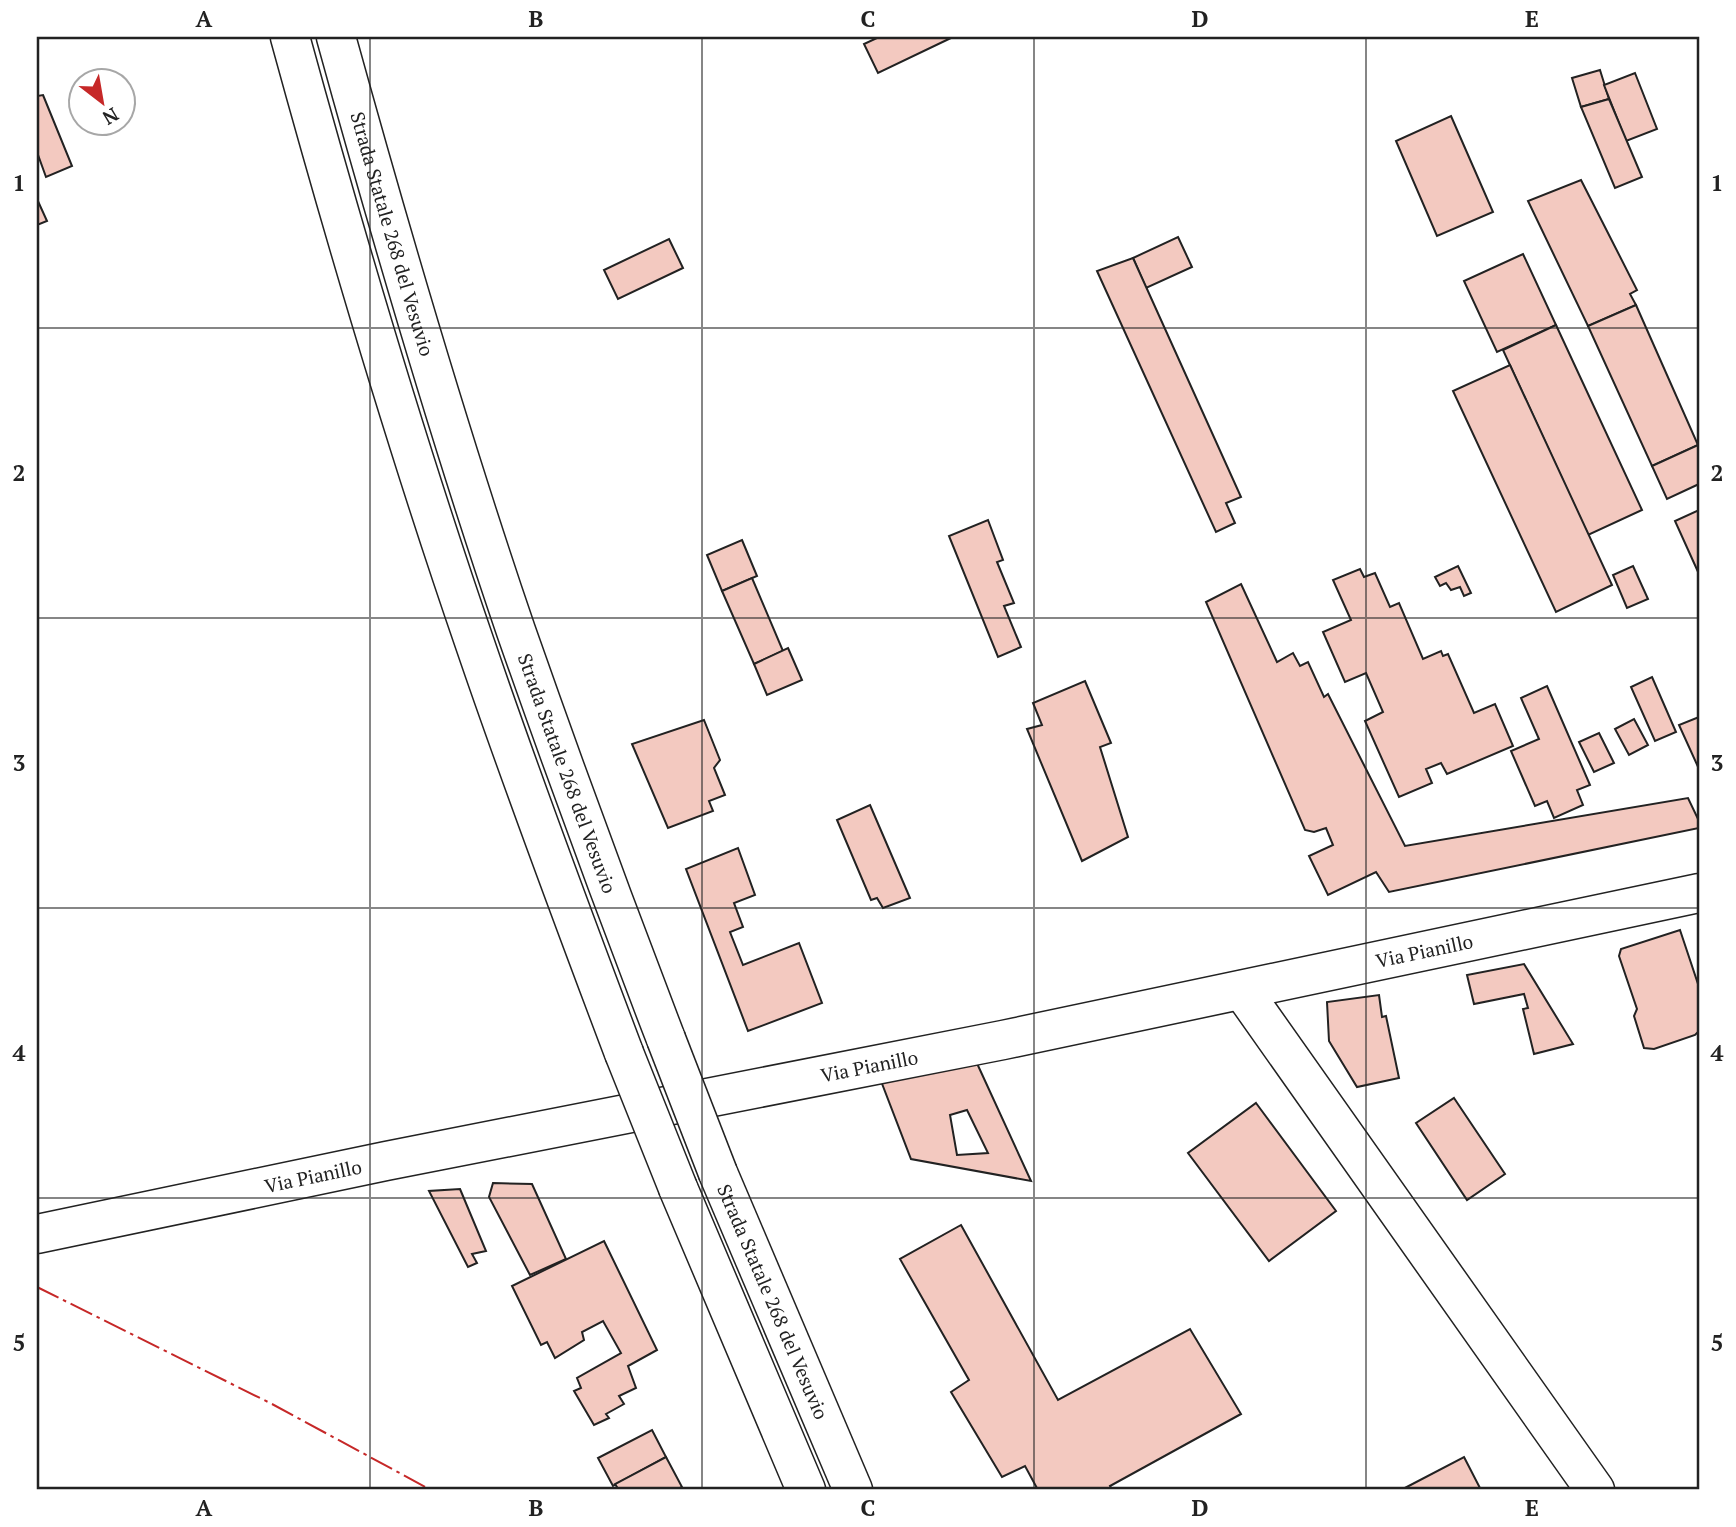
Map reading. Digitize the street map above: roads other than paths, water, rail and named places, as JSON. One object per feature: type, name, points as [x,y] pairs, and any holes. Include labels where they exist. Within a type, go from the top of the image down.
[{"type":"main road","points":[[290,37],[322,155],[406,434],[474,642],[551,859],[624,1054],[678,1188],[806,1490]]},
{"type":"main road","name":"Strada Statale 268 del Vesuvio","points":[[336,37],[447,419],[507,603],[593,848],[718,1173],[853,1490]]},
{"type":"main road","name":"Via Pianillo","points":[[37,1234],[386,1161],[1003,1040],[1699,893]]},
{"type":"main road","points":[[1242,990],[1595,1490]]}]
